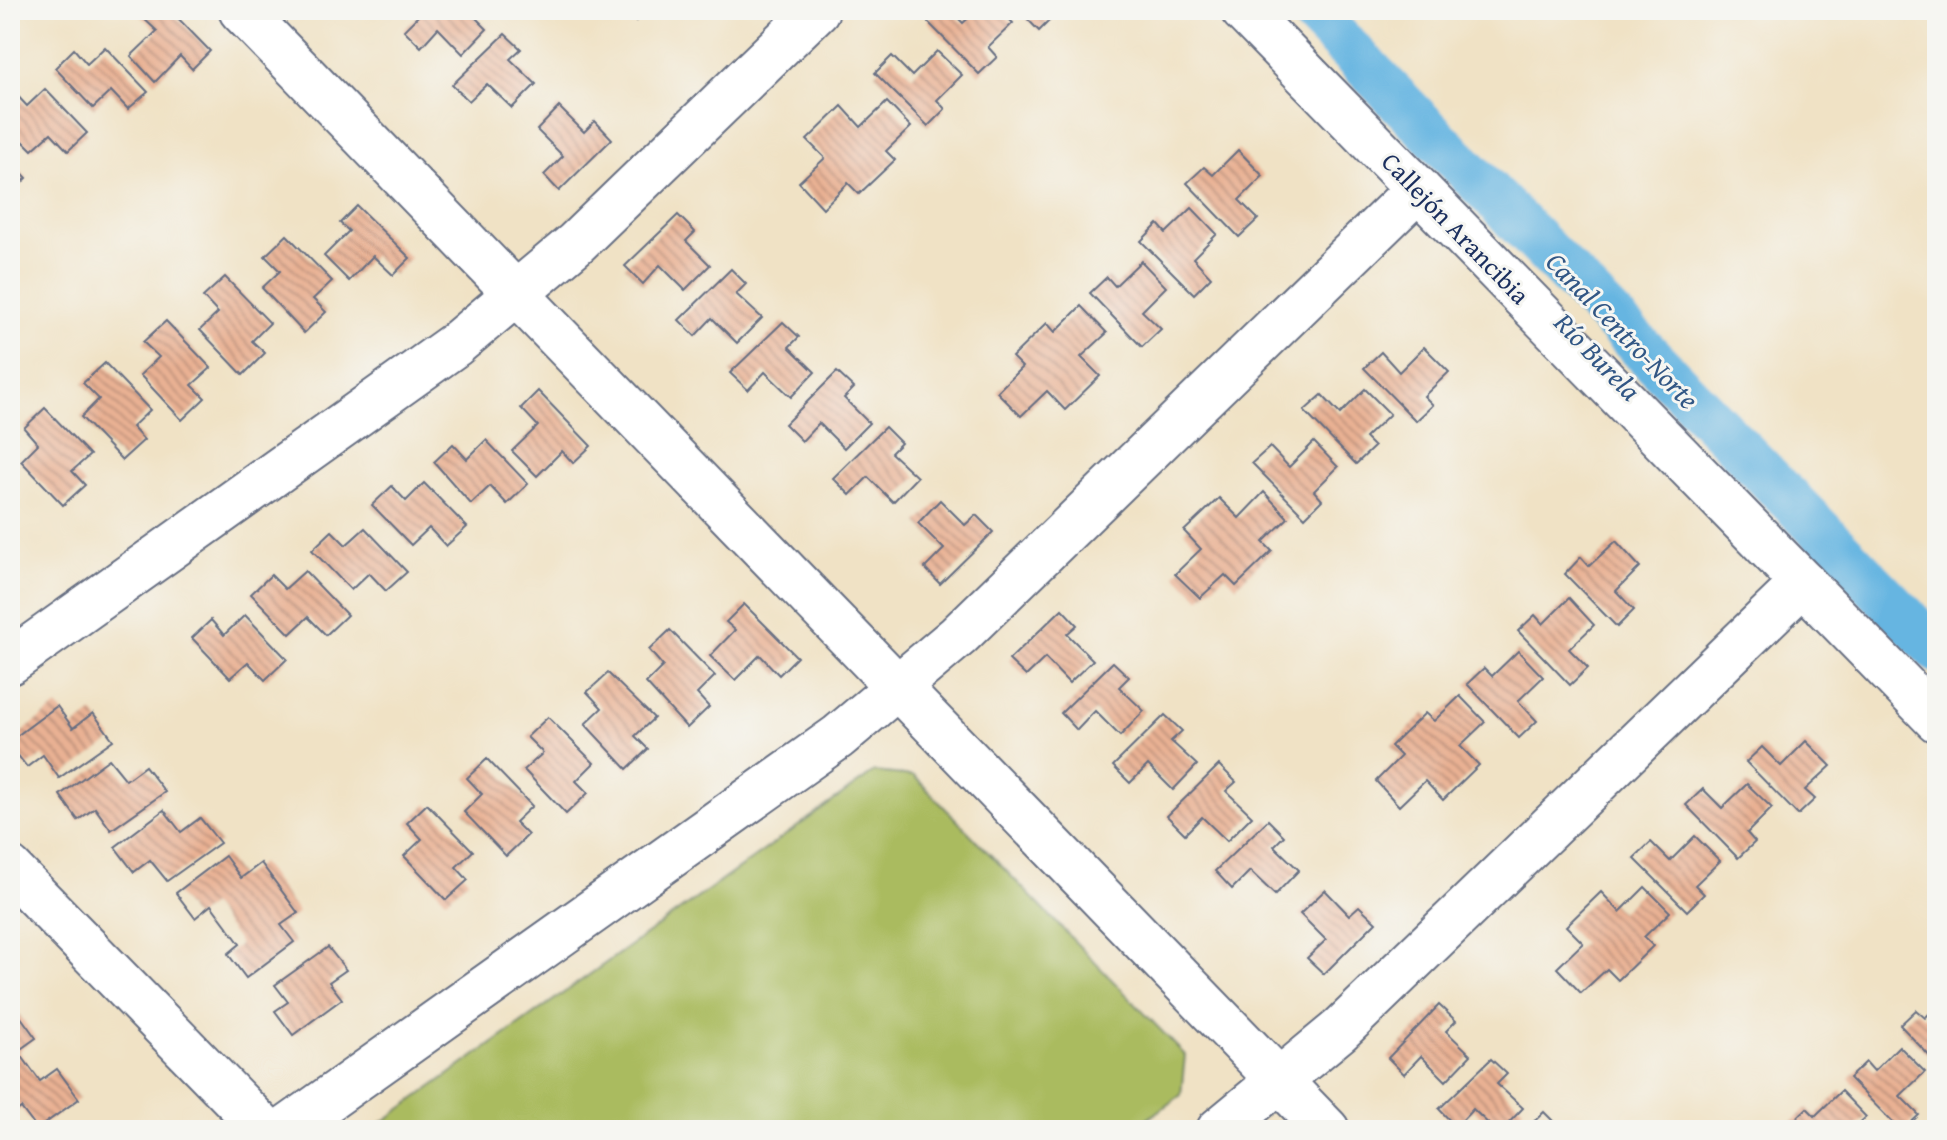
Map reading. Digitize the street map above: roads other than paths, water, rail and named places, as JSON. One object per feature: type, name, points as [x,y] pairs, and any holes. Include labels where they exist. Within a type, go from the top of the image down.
[{"type":"street","points":[[241,10],[1327,1130]]},
{"type":"street","points":[[10,662],[456,344],[576,243],[817,10]]},
{"type":"street","name":"Callejón Arancibia","points":[[1243,10],[1937,720]]},
{"type":"street","points":[[285,1130],[838,737],[969,625],[1418,189]]},
{"type":"street","points":[[1219,1130],[1340,1030],[1803,583]]},
{"type":"street","points":[[10,869],[265,1130]]},
{"type":"waterway","name":"Canal Centro-Norte","points":[[1310,10],[1937,650]]},
{"type":"water label","name":"Río Burela","points":[[1598,356]]}]
